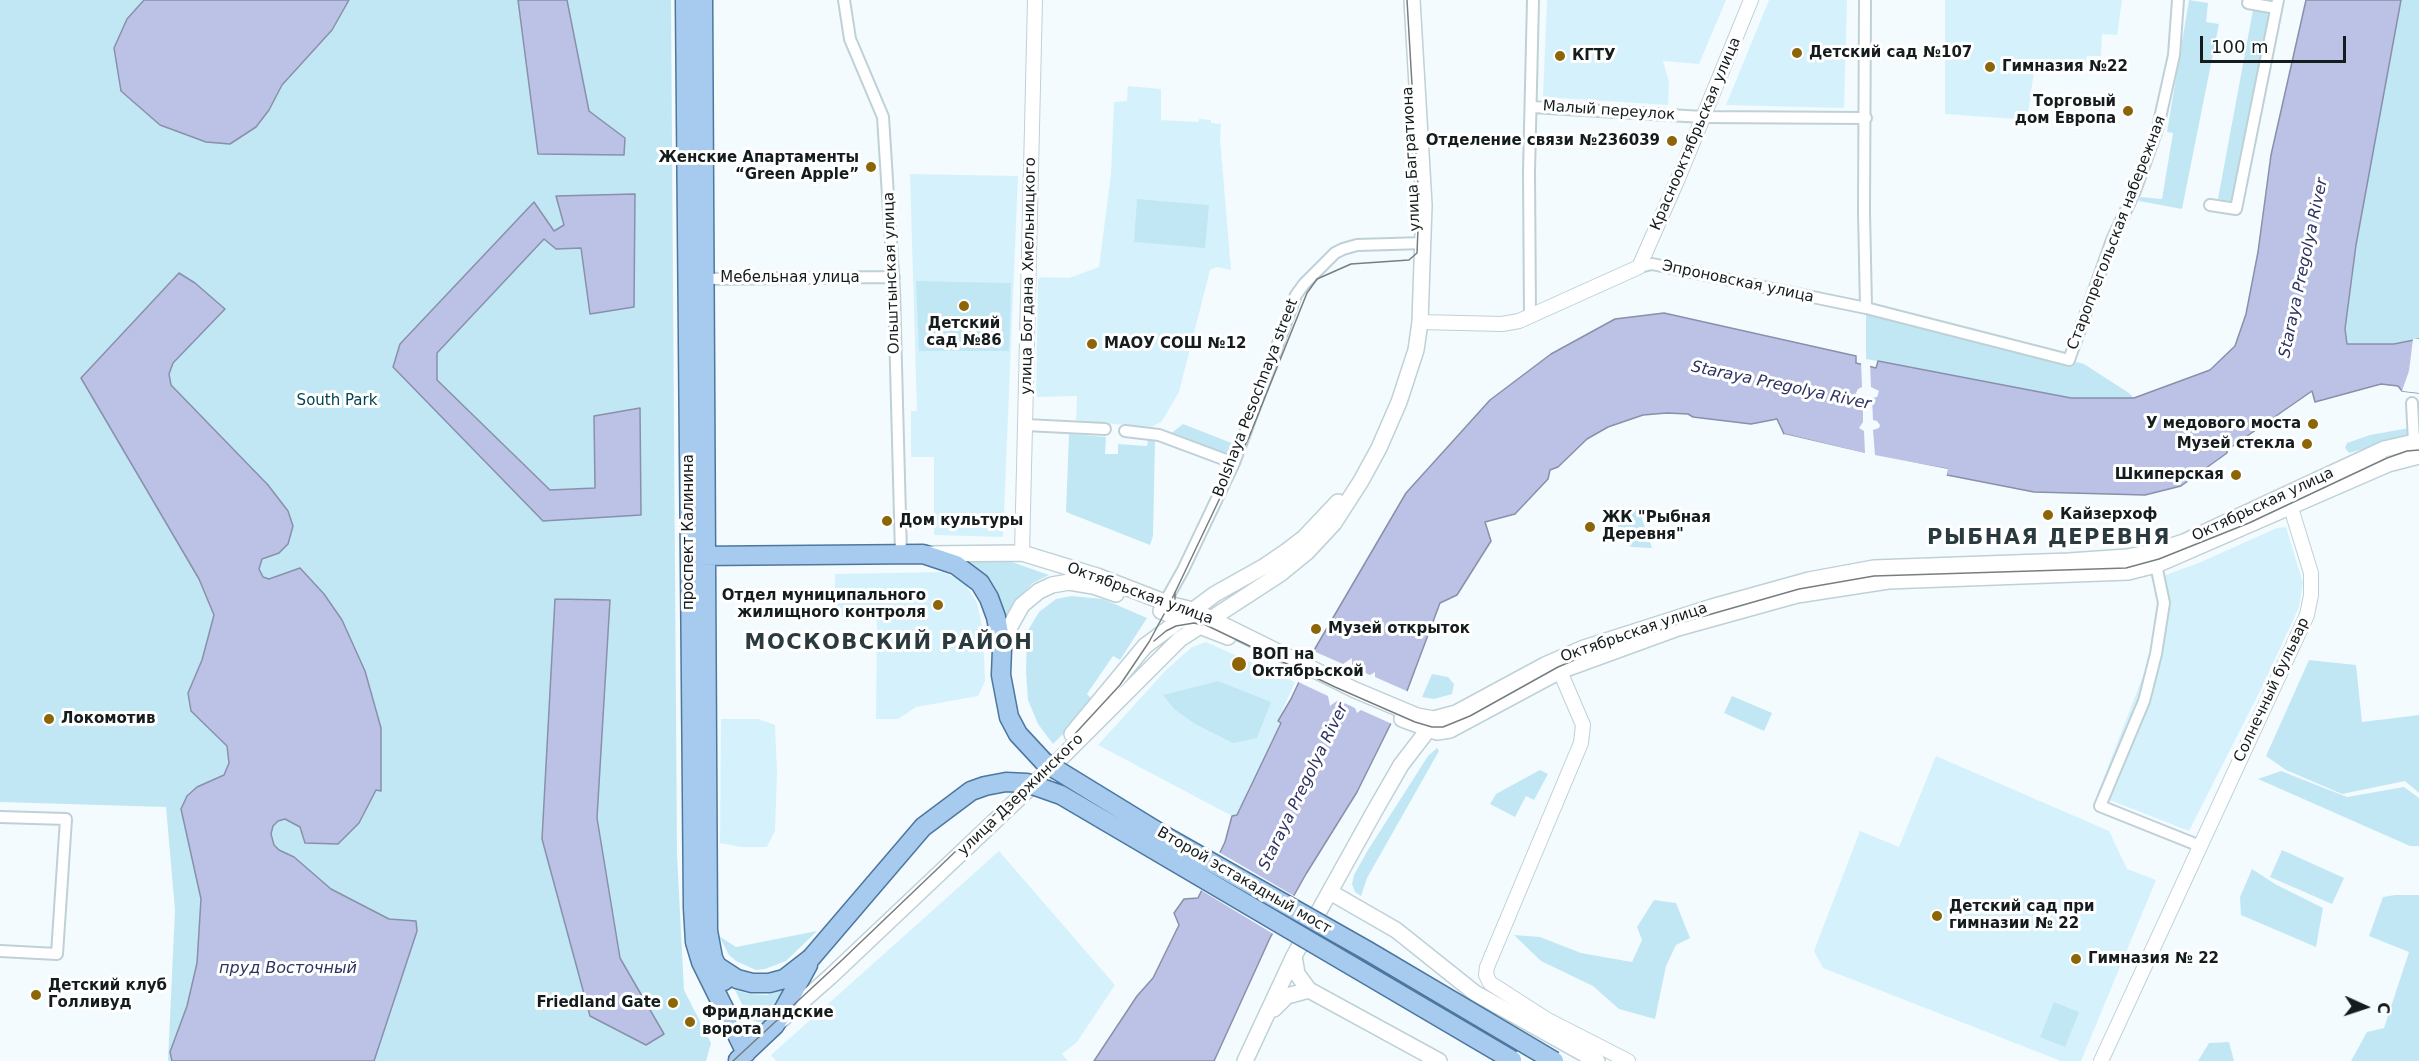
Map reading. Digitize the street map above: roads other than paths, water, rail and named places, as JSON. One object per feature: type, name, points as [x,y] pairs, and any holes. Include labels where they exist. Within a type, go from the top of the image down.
[{"type":"main road","name":"проспект Калинина","points":[[685,0],[696,279],[698,556],[708,931],[716,966],[746,1053]]},
{"type":"main road","name":"проспект Калинина","points":[[696,279],[703,0]]},
{"type":"main road","name":"улица Багратиона","points":[[1402,0],[1420,242]]},
{"type":"main road","name":"улица Багратиона","points":[[1206,623],[1280,574],[1307,552],[1334,523],[1361,481],[1393,417],[1416,350],[1420,242],[1424,206],[1412,0]]},
{"type":"main road","name":"улица Багратиона","points":[[1179,611],[1265,567],[1304,538],[1338,502],[1372,444],[1416,322]]},
{"type":"main road","name":"Октябрьская улица","points":[[1558,666],[1678,628],[1812,592],[1888,581],[2128,572],[2156,565],[2289,500],[2384,449],[2417,446]]},
{"type":"main road","name":"Октябрьская улица","points":[[698,556],[1022,553],[1097,576],[1206,623],[1415,720],[1432,725],[1558,666],[1712,607],[1809,580],[1882,568],[2127,558],[2184,542],[2289,500]]},
{"type":"main road","name":"Второй эстакадный мост","points":[[923,554],[956,565],[980,583],[996,617],[1002,649],[1001,675],[1009,717],[1018,734],[1044,762],[1163,835],[1368,951],[1554,1061]]},
{"type":"main road","name":"проспект Калинина","points":[[698,556],[691,848],[695,942],[701,962],[746,1053]]},
{"type":"main road","name":"Второй эстакадный мост","points":[[1002,649],[1008,630],[1022,606],[1039,591],[1052,585],[1069,582],[1093,586],[1179,611]]},
{"type":"main road","name":"улица Дзержинского","points":[[843,966],[842,956],[1057,752],[1144,646],[1179,611]]},
{"type":"main road","name":"улица Дзержинского","points":[[746,1053],[843,966],[1055,764],[1180,639],[1206,623]]},
{"type":"main road","points":[[1245,1061],[1294,956],[1401,765],[1432,725]]},
{"type":"main road","name":"Второй эстакадный мост","points":[[811,958],[923,827],[971,791],[1006,782],[1027,783],[1061,795],[1514,1061]]},
{"type":"main road","points":[[1330,892],[1396,930],[1475,993],[1597,1061]]},
{"type":"main road","points":[[695,942],[706,958],[716,966],[736,979],[752,983],[769,983],[784,979],[811,958]]},
{"type":"main road","points":[[1294,956],[1296,974],[1309,990],[1439,1061]]},
{"type":"main road","points":[[775,1025],[811,958]]},
{"type":"main road","points":[[1263,1023],[1287,996],[1309,990]]},
{"type":"street","name":"Ольштынская улица","points":[[844,0],[850,39],[883,117],[894,277],[901,554]]},
{"type":"street","name":"улица Богдана Хмельницкого","points":[[1022,553],[1035,0]]},
{"type":"street","points":[[1530,317],[1529,172],[1533,0]]},
{"type":"street","name":"Краснооктябрьская улица","points":[[1639,267],[1704,117],[1751,0]]},
{"type":"street","points":[[1865,0],[1866,308]]},
{"type":"street","name":"Старопрегольская набережная","points":[[2069,360],[2112,240],[2135,191],[2158,127],[2174,55],[2178,0]]},
{"type":"street","points":[[2210,205],[2236,209],[2277,4],[2248,3]]},
{"type":"street","name":"Малый переулок","points":[[1532,107],[1704,117],[1866,118]]},
{"type":"street","name":"Bolshaya Pesochnaya street","points":[[1179,611],[1183,570],[1234,463],[1296,294],[1335,253],[1343,249],[1357,244],[1420,242]]},
{"type":"street","name":"Эпроновская улица","points":[[1416,322],[1502,324],[1530,317],[1639,267],[1652,264],[1866,308],[2069,360]]},
{"type":"street","name":"Мебельная улица","points":[[696,279],[894,277]]},
{"type":"street","points":[[2412,403],[2417,446]]},
{"type":"street","points":[[1026,425],[1105,429]]},
{"type":"street","points":[[1125,431],[1159,435],[1234,463]]},
{"type":"street","name":"Солнечный бульвар","points":[[2101,1061],[2310,604],[2312,586],[2310,567],[2289,500]]},
{"type":"street","points":[[2156,565],[2164,603],[2154,662],[2144,701],[2100,806],[2200,846]]},
{"type":"street","points":[[1558,666],[1583,725],[1581,743],[1487,967],[1486,975],[1490,983],[1546,1019],[1628,1061]]},
{"type":"street","points":[[0,817],[66,819],[57,954],[0,951]]},
{"type":"water","points":[[144,0],[349,0],[332,30],[282,85],[269,110],[256,127],[230,144],[206,142],[160,125],[121,91],[114,48],[127,19]]},
{"type":"water","points":[[518,0],[567,0],[589,111],[625,138],[624,155],[538,154]]},
{"type":"water","name":"Staraya Pregolya River","points":[[2306,0],[2401,0],[2356,245],[2345,329],[2347,344],[2394,344],[2419,339],[2419,393],[2402,391],[2398,386],[2381,384],[2315,402],[2312,391],[2227,450],[2227,453],[2181,486],[2145,495],[2034,492],[1947,475],[1947,469],[1882,458],[1784,434],[1777,419],[1751,424],[1667,413],[1643,415],[1608,427],[1587,439],[1558,467],[1550,470],[1548,479],[1515,514],[1485,522],[1491,541],[1457,595],[1440,603],[1407,691],[1357,792],[1306,874],[1270,938],[1214,1061],[1094,1061],[1137,996],[1153,978],[1179,925],[1174,913],[1184,899],[1198,898],[1225,842],[1232,816],[1237,815],[1281,723],[1278,721],[1313,652],[1406,493],[1490,400],[1551,354],[1615,319],[1664,313],[1856,356],[1856,363],[1876,368],[1878,361],[2071,398],[2134,398],[2210,370],[2235,346],[2246,314],[2258,252],[2271,155]]},
{"type":"water","points":[[635,194],[634,307],[590,314],[581,248],[556,249],[544,239],[437,353],[437,380],[550,490],[595,488],[594,416],[640,408],[641,515],[543,521],[393,367],[400,344],[534,202],[554,231],[564,225],[556,196]]},
{"type":"water","name":"пруд Восточный","points":[[179,273],[195,283],[225,309],[173,363],[169,374],[171,385],[268,485],[288,511],[293,526],[288,544],[279,553],[262,559],[259,569],[263,577],[269,579],[300,568],[324,594],[342,620],[365,671],[381,728],[381,791],[376,790],[359,823],[338,844],[305,843],[300,827],[285,819],[273,826],[271,834],[274,845],[279,850],[294,857],[331,889],[389,919],[416,921],[417,931],[374,1061],[172,1061],[170,1052],[187,1006],[197,963],[201,899],[181,809],[187,796],[197,787],[224,775],[229,763],[227,746],[191,711],[188,693],[202,660],[214,615],[199,579],[81,378]]},
{"type":"water","points":[[555,599],[610,600],[597,818],[620,958],[664,1034],[646,1045],[590,1016],[542,839]]},
{"type":"tram line","points":[[733,1061],[1049,762],[1120,685],[1149,642],[1170,603],[1249,437],[1307,293],[1317,279],[1351,264],[1409,260],[1417,253],[1419,204],[1407,0]]},
{"type":"tram line","points":[[1175,592],[1175,604],[1187,616],[1335,687],[1415,722],[1432,727],[1443,727],[1470,716],[1558,667],[1586,655],[1680,623],[1799,589],[1874,576],[2126,568],[2159,559],[2249,523],[2387,458],[2407,451],[2419,450]]},
{"type":"tram line","points":[[1154,641],[1176,626],[1194,623],[1202,625]]},
{"type":"place","name":"Детский сад №107","points":[[1797,53]]},
{"type":"place","name":"КГТУ","points":[[1560,56]]},
{"type":"place","name":"Гимназия №22","points":[[1990,67]]},
{"type":"place","name":"Торговый дом Европа","points":[[2128,111]]},
{"type":"place","name":"Отделение связи №236039","points":[[1672,141]]},
{"type":"place","name":"Женские Апартаменты “Green Apple”","points":[[871,167]]},
{"type":"place","name":"Детский сад №86","points":[[964,306]]},
{"type":"place","name":"МАОУ СОШ №12","points":[[1092,344]]},
{"type":"place","name":"У медового моста","points":[[2313,424]]},
{"type":"place","name":"Музей стекла","points":[[2307,444]]},
{"type":"place","name":"Шкиперская","points":[[2236,475]]},
{"type":"place","name":"Кайзерхоф","points":[[2048,515]]},
{"type":"place","name":"Дом культуры","points":[[887,521]]},
{"type":"place","name":"ЖК \"Рыбная Деревня\"","points":[[1590,527]]},
{"type":"place","name":"Отдел муниципального жилищного контроля","points":[[938,605]]},
{"type":"place","name":"Музей открыток","points":[[1316,629]]},
{"type":"place","name":"ВОП на Октябрьской","points":[[1239,664]]},
{"type":"place","name":"Локомотив","points":[[49,719]]},
{"type":"place","name":"Детский сад при гимназии № 22","points":[[1937,916]]},
{"type":"place","name":"Гимназия № 22","points":[[2076,959]]},
{"type":"place","name":"Детский клуб Голливуд","points":[[36,995]]},
{"type":"place","name":"Friedland Gate","points":[[673,1003]]},
{"type":"place","name":"Фридландские ворота","points":[[690,1022]]},
{"type":"district","name":"РЫБНАЯ ДЕРЕВНЯ","points":[[2049,539]]},
{"type":"district","name":"МОСКОВСКИЙ РАЙОН","points":[[889,644]]},
{"type":"park label","name":"South Park","points":[[337,401]]}]
